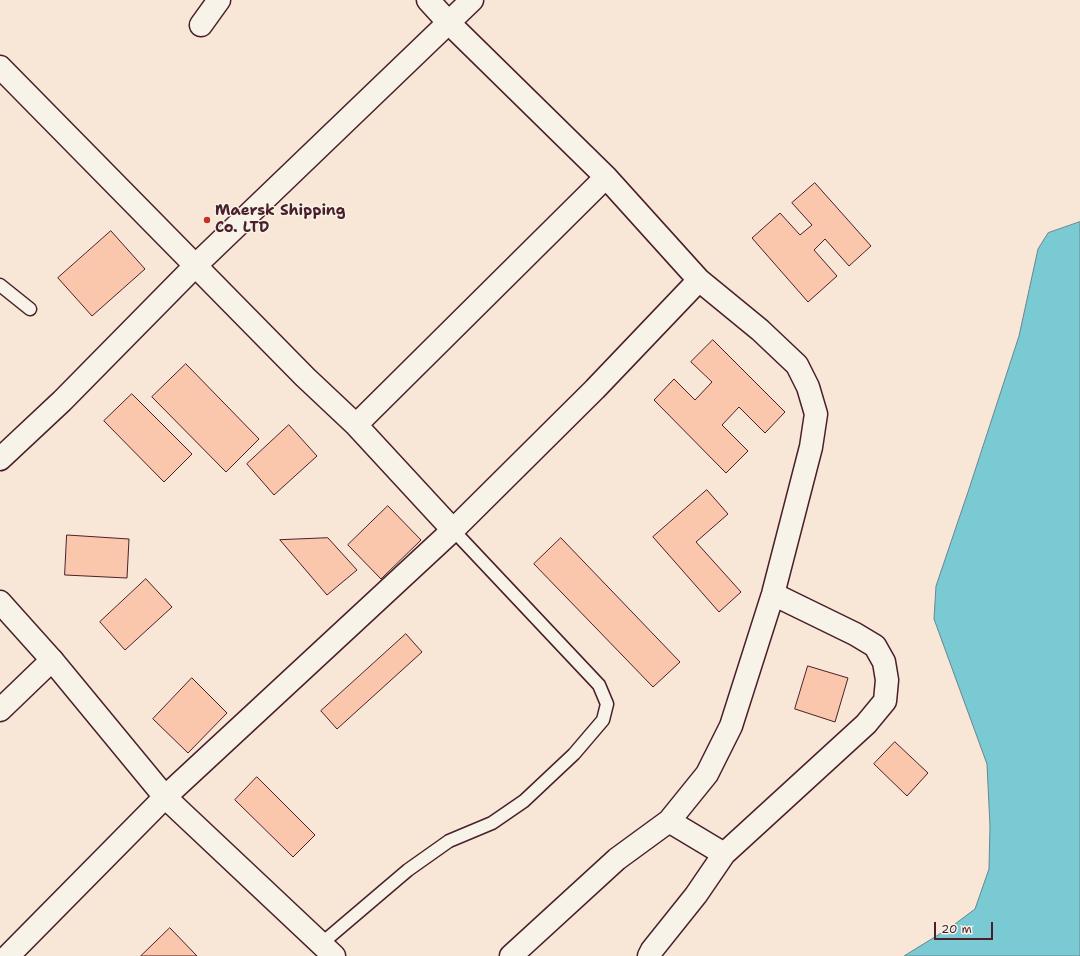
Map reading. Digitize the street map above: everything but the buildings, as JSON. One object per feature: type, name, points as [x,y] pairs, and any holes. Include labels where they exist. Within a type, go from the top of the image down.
[{"type":"street","points":[[201,25],[219,0]]},
{"type":"street","points":[[428,0],[449,23],[606,177],[699,280],[760,330],[797,365],[808,387],[816,414],[811,447],[772,594],[731,726],[707,774],[669,821],[617,859],[511,956]]},
{"type":"street","points":[[0,460],[62,401],[196,265],[472,0]]},
{"type":"street","points":[[0,67],[305,377],[356,425],[453,530]]},
{"type":"street","points":[[356,425],[606,177]]},
{"type":"street","points":[[8,956],[165,797],[453,530],[595,388],[699,280]]},
{"type":"street","points":[[649,956],[652,950],[696,895],[724,854],[866,724],[885,701],[887,680],[884,662],[875,646],[855,634],[772,594]]},
{"type":"street","points":[[0,602],[52,660],[165,797],[328,950]]},
{"type":"street","points":[[0,710],[52,660]]},
{"type":"street","points":[[669,821],[724,854]]},
{"type":"lane","points":[[0,285],[30,309]]},
{"type":"lane","points":[[328,950],[408,870],[449,841],[492,823],[524,801],[574,754],[603,720],[607,704],[599,685],[453,530]]},
{"type":"water","points":[[1080,222],[1080,956],[904,956],[951,927],[975,909],[989,869],[990,826],[987,764],[934,619],[936,586],[1019,336],[1038,249],[1048,233]]},
{"type":"place","name":"Maersk Shipping Co. LTD","points":[[207,220]]}]
